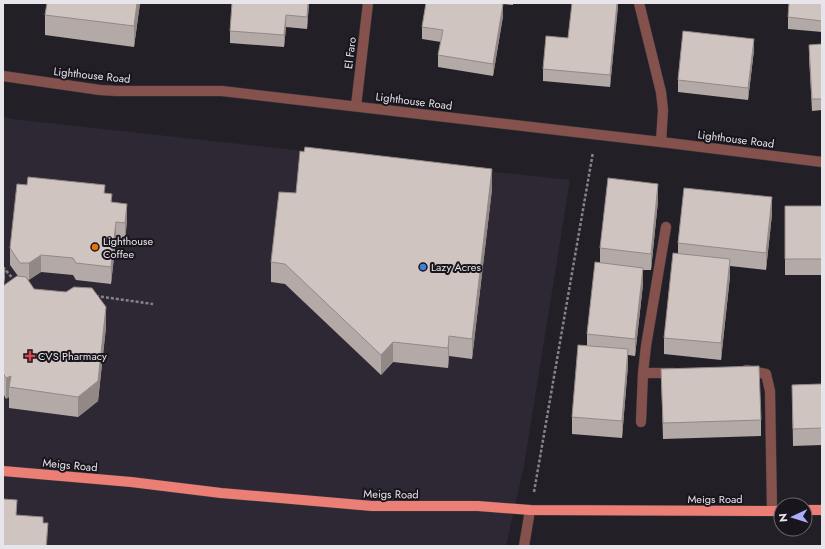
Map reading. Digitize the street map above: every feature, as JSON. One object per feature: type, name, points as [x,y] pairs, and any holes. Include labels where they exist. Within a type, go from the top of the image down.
[{"type":"main road","name":"Meigs Road","points":[[3,471],[131,482],[221,493],[364,506],[478,506],[530,510],[773,511]]},
{"type":"street","name":"El Faro","points":[[356,106],[368,3]]},
{"type":"street","points":[[639,3],[664,110],[661,142]]},
{"type":"street","name":"Lighthouse Road","points":[[3,76],[100,90],[222,91],[822,162]]},
{"type":"street","points":[[640,422],[646,346],[666,227]]},
{"type":"street","points":[[739,370],[766,374],[770,390],[775,497]]},
{"type":"street","points":[[643,373],[687,372]]},
{"type":"street","points":[[524,546],[530,510]]},
{"type":"path","points":[[530,510],[596,135]]},
{"type":"path","points":[[3,267],[16,282]]},
{"type":"path","points":[[90,296],[152,304]]},
{"type":"shaded area","points":[[3,116],[12,119],[570,180],[524,466],[506,546],[3,546]]},
{"type":"building","points":[[47,3],[137,3],[134,26],[45,15]]},
{"type":"building","points":[[232,3],[308,3],[307,17],[286,15],[284,35],[230,31]]},
{"type":"building","points":[[426,3],[503,4],[493,64],[438,55],[443,30],[422,27]]},
{"type":"building","points":[[572,3],[617,3],[610,75],[543,69],[546,36],[568,38]]},
{"type":"building","points":[[789,3],[822,3],[822,21],[788,17]]},
{"type":"building","points":[[683,31],[754,39],[748,88],[678,80]]},
{"type":"building","points":[[822,44],[822,99],[812,99],[809,45]]},
{"type":"building","points":[[305,147],[492,169],[472,339],[449,336],[448,348],[393,342],[381,355],[285,264],[271,262],[279,192],[296,193],[300,151],[304,152]]},
{"type":"building","points":[[28,177],[105,185],[104,193],[112,194],[111,202],[127,204],[125,223],[116,222],[111,267],[76,263],[73,258],[41,255],[29,263],[20,263],[10,248],[17,184],[27,185]]},
{"type":"building","points":[[608,178],[658,184],[651,254],[600,248]]},
{"type":"building","points":[[684,188],[772,197],[766,253],[678,243]]},
{"type":"building","points":[[785,206],[822,206],[822,259],[785,259]]},
{"type":"building","points":[[673,253],[730,259],[721,343],[664,338]]},
{"type":"building","points":[[595,262],[643,268],[635,339],[587,334]]},
{"type":"building","points":[[3,269],[5,270],[3,286]]},
{"type":"building","points":[[17,276],[26,277],[34,289],[66,292],[74,287],[92,288],[106,307],[98,381],[78,397],[9,387],[11,376],[6,378],[3,373],[3,286]]},
{"type":"building","points":[[578,345],[628,349],[622,421],[572,417]]},
{"type":"building","points":[[759,366],[761,420],[663,423],[661,369]]},
{"type":"building","points":[[822,384],[822,428],[793,429],[792,385]]},
{"type":"building","points":[[3,499],[17,500],[16,515],[43,517],[43,523],[48,523],[46,546],[3,546]]},
{"type":"place","name":"Lighthouse Coffee","points":[[95,247]]},
{"type":"place","name":"Lazy Acres","points":[[423,267]]},
{"type":"place","name":"CVS Pharmacy","points":[[30,356]]}]
